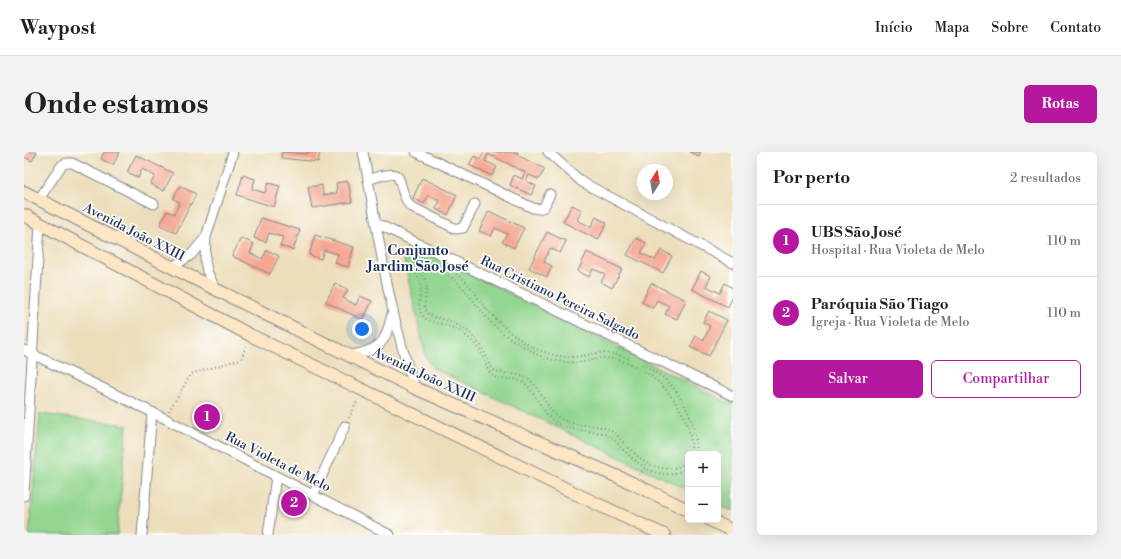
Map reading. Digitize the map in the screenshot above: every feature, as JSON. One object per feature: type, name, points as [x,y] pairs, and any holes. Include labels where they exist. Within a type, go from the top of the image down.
[{"type":"main road","name":"Avenida João XXIII","points":[[24,192],[415,388],[632,483],[685,509]]},
{"type":"main road","points":[[24,216],[250,336],[664,535]]},
{"type":"main road","points":[[716,523],[733,531]]},
{"type":"street","points":[[215,289],[207,271],[205,261],[206,237],[233,152]]},
{"type":"street","points":[[363,152],[393,312],[406,364],[415,388]]},
{"type":"street","points":[[416,152],[533,208],[539,209],[544,207],[550,194]]},
{"type":"street","points":[[548,152],[582,182],[733,263]]},
{"type":"street","points":[[39,199],[62,165],[72,163],[154,204]]},
{"type":"street","points":[[368,180],[391,173],[398,176],[401,180],[410,206],[456,229],[463,228],[475,204]]},
{"type":"street","name":"Rua Cristiano Pereira Salgado","points":[[376,223],[731,393]]},
{"type":"street","points":[[24,496],[40,224]]},
{"type":"street","points":[[172,267],[192,255],[206,237]]},
{"type":"street","points":[[349,356],[373,350],[381,343],[388,332],[393,312]]},
{"type":"street","name":"Rua Violeta de Melo","points":[[24,350],[164,418],[389,535]]},
{"type":"street","points":[[142,535],[152,412]]},
{"type":"street","points":[[313,495],[345,426]]},
{"type":"street","points":[[268,535],[276,476]]},
{"type":"path","points":[[442,267],[421,261],[416,262],[413,265],[413,271],[420,279],[421,284],[419,307],[422,315],[430,322],[453,327],[465,335],[479,350],[486,367],[492,376],[522,381],[530,388],[545,414],[558,424],[576,430],[605,434],[611,437],[634,460],[653,472],[675,474],[685,468]]},
{"type":"path","points":[[685,462],[676,468],[664,469],[655,467],[639,458],[615,433],[597,426],[570,424],[559,418],[550,409],[537,387],[527,379],[518,375],[496,371],[491,366],[482,347],[469,332],[455,323],[429,315],[424,308],[427,284],[417,269],[418,267],[430,266],[443,272],[458,282],[470,294],[485,316],[499,330],[539,355],[554,360],[570,362],[584,362],[600,358],[616,360],[628,363],[649,374],[665,388],[681,409],[689,428],[691,451]]},
{"type":"path","points":[[453,272],[468,285],[485,307],[502,325],[523,341],[540,350],[554,355],[569,357],[598,353],[615,355],[633,360]]},
{"type":"path","points":[[164,418],[191,374],[241,359],[250,336]]},
{"type":"path","points":[[639,362],[666,381],[684,404],[692,421],[697,443],[696,451]]},
{"type":"path","points":[[345,426],[362,390]]},
{"type":"green space","points":[[409,247],[420,249],[733,405],[733,511],[721,506],[721,451],[685,451],[685,489],[433,368],[426,357],[403,256]]},
{"type":"green space","points":[[40,414],[127,425],[117,535],[29,535]]},
{"type":"building","points":[[24,152],[37,152],[32,161],[24,157]]},
{"type":"building","points":[[104,152],[120,152],[113,165],[101,159]]},
{"type":"building","points":[[282,152],[307,154],[307,152],[320,152],[318,162],[281,158]]},
{"type":"building","points":[[484,152],[518,152],[517,155],[545,169],[539,179],[529,175],[526,181],[536,186],[531,195],[510,185],[514,175],[522,179],[525,172],[488,154],[485,161],[497,167],[492,176],[469,165],[474,156],[480,159]]},
{"type":"building","points":[[690,152],[701,152],[699,157]]},
{"type":"building","points":[[136,155],[173,173],[164,191],[150,184],[155,176],[142,169],[138,178],[127,172]]},
{"type":"building","points":[[243,175],[255,179],[252,189],[265,193],[268,183],[280,186],[274,207],[237,195]]},
{"type":"building","points":[[422,178],[457,195],[448,215],[436,209],[440,201],[428,195],[424,204],[413,198]]},
{"type":"building","points":[[348,181],[352,202],[312,208],[308,187],[322,185],[323,195],[337,193],[336,183]]},
{"type":"building","points":[[180,186],[196,194],[176,233],[160,225],[167,211],[174,214],[180,202],[173,199]]},
{"type":"building","points":[[572,205],[582,210],[577,220],[591,227],[596,217],[607,223],[598,240],[563,222]]},
{"type":"building","points":[[489,211],[524,228],[514,248],[502,242],[507,234],[495,228],[491,236],[479,231]]},
{"type":"building","points":[[261,218],[300,230],[293,250],[280,246],[283,237],[269,233],[266,242],[254,238]]},
{"type":"building","points":[[547,232],[566,241],[560,253],[550,248],[544,262],[552,266],[547,277],[529,268]]},
{"type":"building","points":[[315,235],[354,247],[348,267],[335,263],[338,254],[324,250],[321,259],[309,255]]},
{"type":"building","points":[[241,238],[254,244],[250,253],[262,259],[267,250],[279,256],[270,274],[232,256]]},
{"type":"building","points":[[636,238],[646,243],[641,253],[655,260],[661,250],[672,256],[663,273],[627,255]]},
{"type":"building","points":[[587,252],[622,269],[612,288],[601,282],[605,274],[593,269],[589,277],[578,271]]},
{"type":"building","points":[[701,271],[711,276],[706,286],[720,293],[725,283],[733,288],[733,296],[728,307],[692,289]]},
{"type":"building","points":[[335,283],[348,290],[343,298],[356,305],[360,296],[372,301],[363,320],[326,302]]},
{"type":"building","points":[[651,283],[686,300],[677,319],[665,314],[669,306],[657,300],[653,308],[642,302]]},
{"type":"building","points":[[709,311],[727,320],[709,356],[690,347],[696,336],[704,340],[710,326],[703,322]]},
{"type":"place","name":"UBS São José","points":[[207,417]]},
{"type":"place","name":"Paróquia São Tiago","points":[[294,503]]},
{"type":"district","name":"Conjunto Jardim São José","points":[[418,260]]}]
